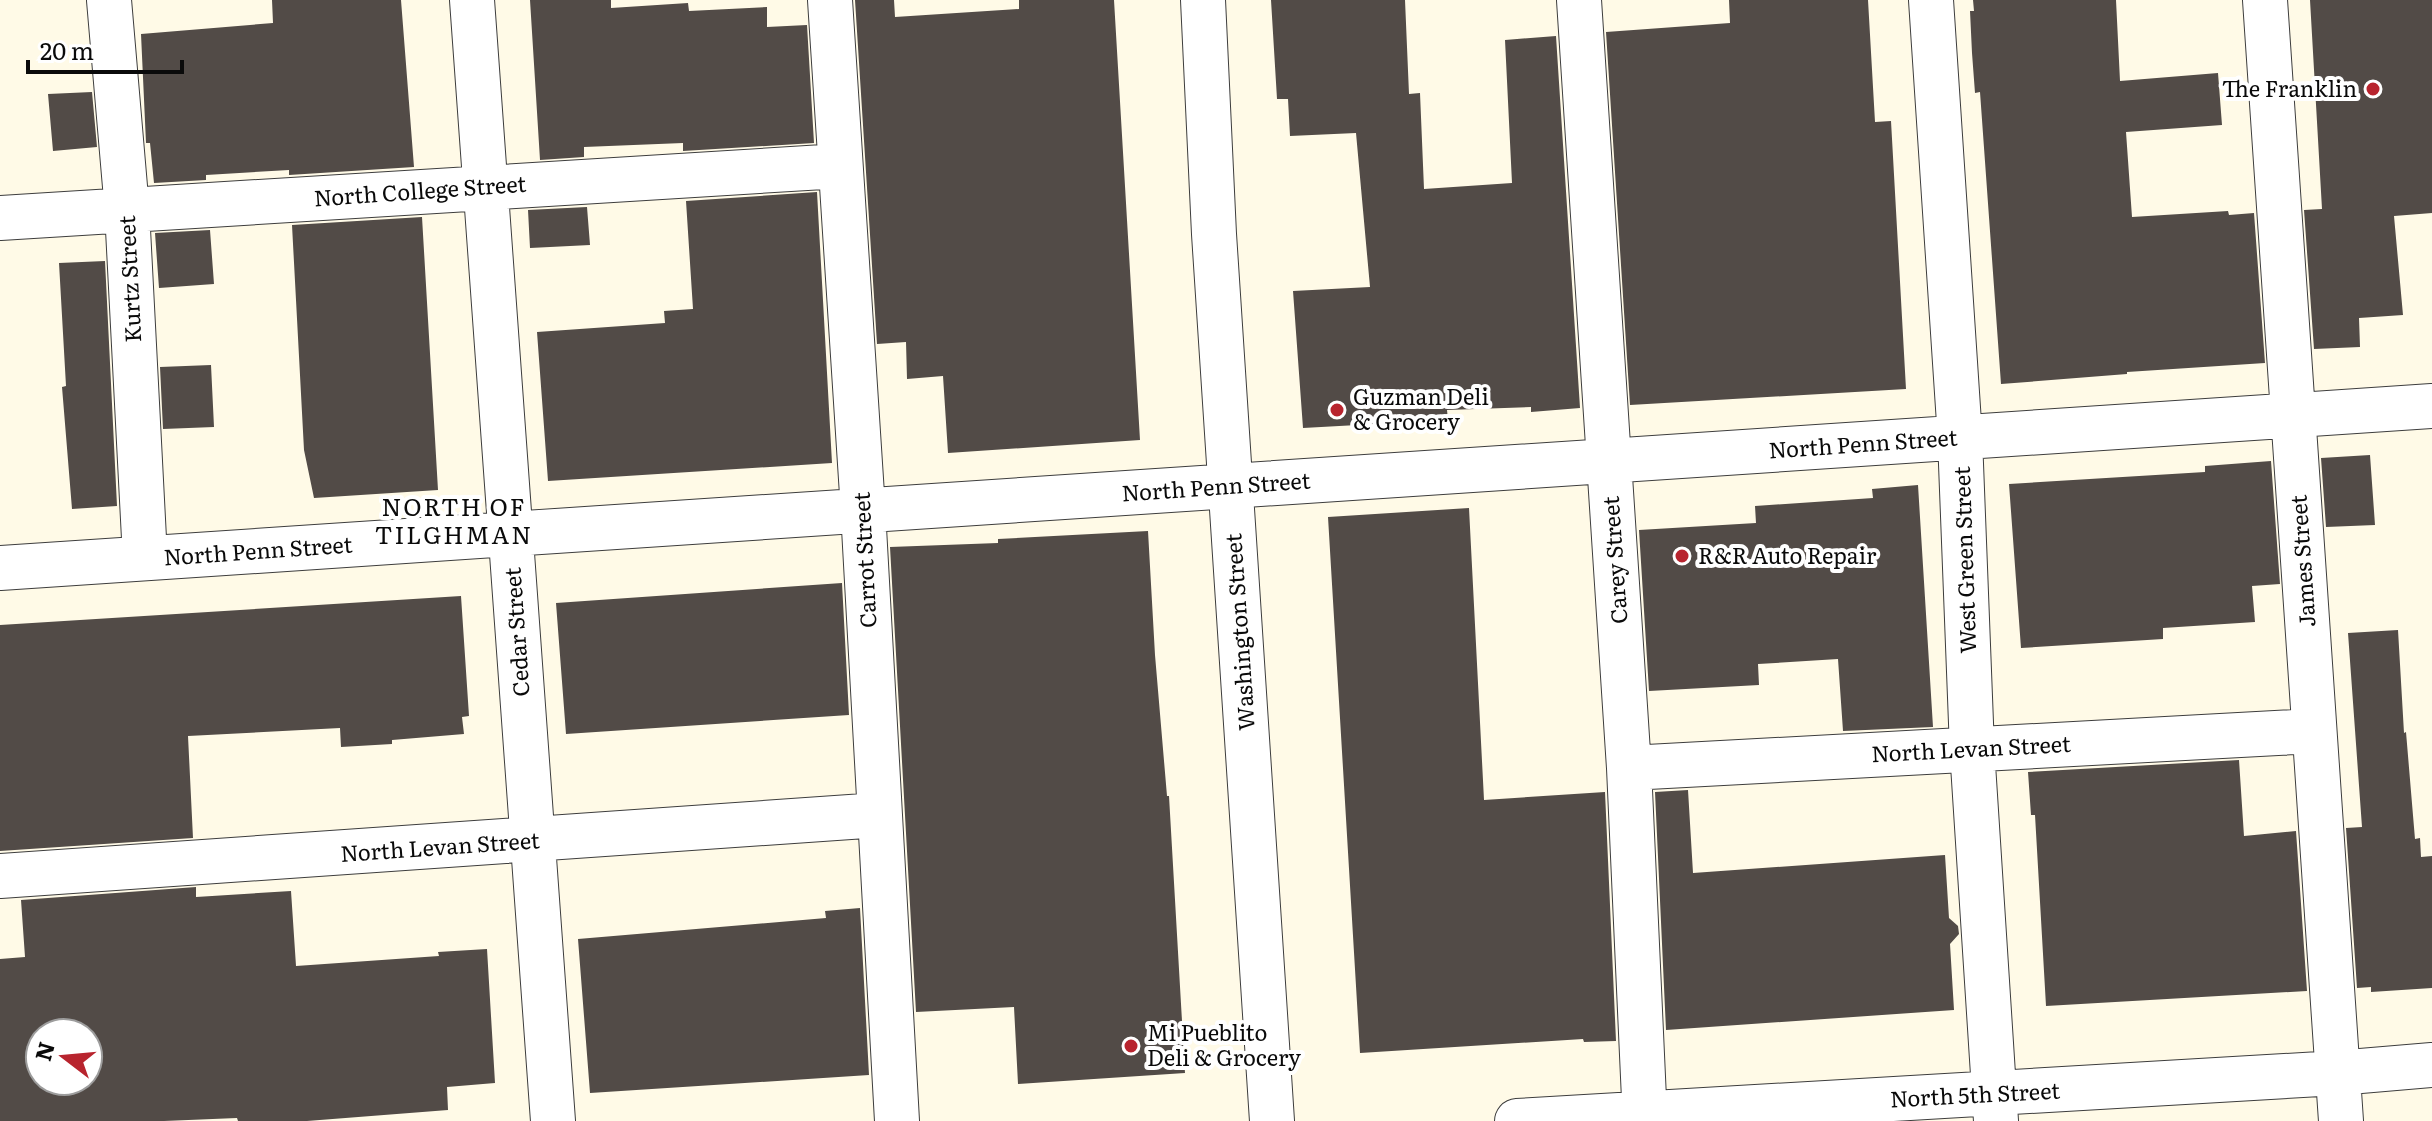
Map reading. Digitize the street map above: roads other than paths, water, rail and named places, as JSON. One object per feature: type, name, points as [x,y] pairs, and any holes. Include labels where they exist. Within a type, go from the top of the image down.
[{"type":"street","name":"Kurtz Street","points":[[109,0],[127,210],[145,558]]},
{"type":"street","name":"Cedar Street","points":[[472,0],[553,1121]]},
{"type":"street","name":"Carrot Street","points":[[830,0],[863,510],[897,1121]]},
{"type":"street","name":"Washington Street","points":[[1203,0],[1272,1121]]},
{"type":"street","name":"Carey Street","points":[[1579,0],[1629,768],[1645,1117]]},
{"type":"street","name":"West Green Street","points":[[1931,0],[1960,438],[1972,749],[1996,1107]]},
{"type":"street","name":"James Street","points":[[2265,0],[2341,1121]]},
{"type":"street","name":"North College Street","points":[[0,218],[840,166]]},
{"type":"street","name":"North Penn Street","points":[[0,568],[2432,406]]},
{"type":"street","name":"North Levan Street","points":[[1629,768],[2314,731]]},
{"type":"street","name":"North Levan Street","points":[[0,876],[879,815]]},
{"type":"street","name":"North 5th Street","points":[[1517,1121],[1996,1107],[2432,1065]]},
{"type":"place","name":"The Franklin","points":[[2373,89]]},
{"type":"place","name":"Guzman Deli & Grocery","points":[[1337,410]]},
{"type":"place","name":"R&R Auto Repair","points":[[1682,556]]},
{"type":"place","name":"Mi Pueblito Deli & Grocery","points":[[1131,1046]]},
{"type":"district","name":"NORTH OF TILGHMAN","points":[[454,522]]}]
